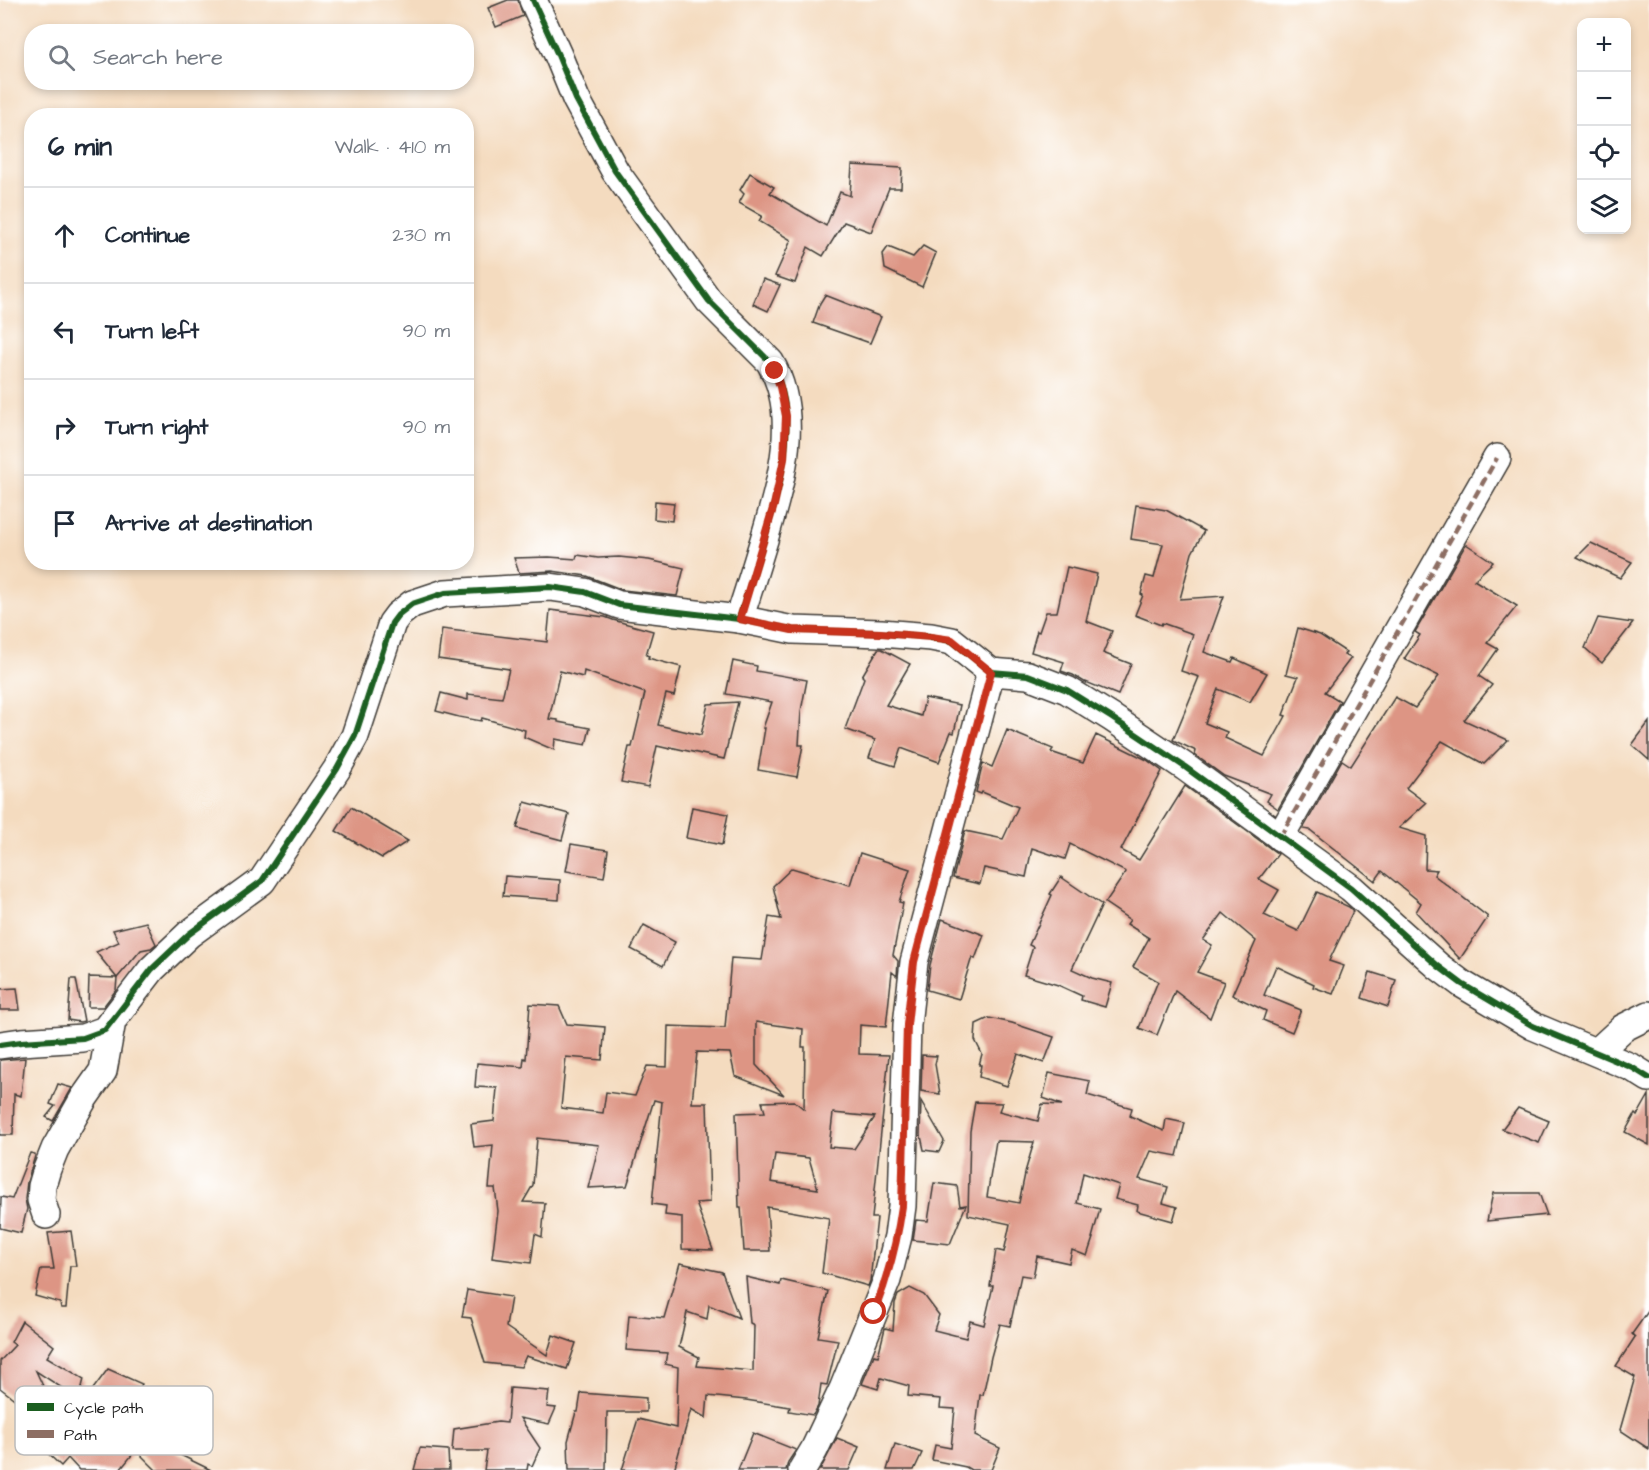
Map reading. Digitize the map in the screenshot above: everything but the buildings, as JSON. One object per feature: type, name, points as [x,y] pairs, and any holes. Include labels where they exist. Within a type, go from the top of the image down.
[{"type":"street","points":[[533,0],[576,99],[615,171],[709,302],[770,362],[775,371],[786,416],[784,459],[774,505],[740,619]]},
{"type":"street","points":[[1280,837],[1497,458]]},
{"type":"street","points":[[0,1045],[83,1038],[105,1030],[152,969],[189,934],[262,881],[337,769],[355,736],[392,623],[412,604],[445,593],[550,587],[585,592],[619,605],[740,619],[792,630],[881,633],[952,640],[991,672],[1028,675],[1067,690],[1185,767],[1351,888],[1438,966],[1462,984],[1533,1026],[1633,1068],[1649,1078]]},
{"type":"street","points":[[802,1470],[843,1389],[887,1280],[898,1236],[902,1206],[907,1025],[914,962],[991,672]]},
{"type":"street","points":[[1597,1052],[1623,1028],[1649,1015]]},
{"type":"street","points":[[46,1215],[40,1200],[47,1169],[55,1149],[84,1098],[103,1071],[112,1021]]},
{"type":"marked path","points":[[1280,837],[1497,458]]},
{"type":"cycle path","points":[[533,0],[576,99],[615,171],[709,301],[770,362],[780,383],[785,405],[785,451],[776,497],[739,619],[793,630],[881,633],[952,641],[991,672],[1028,675],[1067,690],[1185,767],[1351,888],[1438,966],[1462,984],[1533,1026],[1633,1068],[1649,1078]]},
{"type":"cycle path","points":[[0,1045],[83,1038],[105,1030],[152,969],[189,934],[262,881],[337,769],[355,736],[392,623],[412,604],[445,593],[550,587],[585,592],[619,605],[739,619]]},
{"type":"route","points":[[775,371],[786,416],[782,477],[740,619],[792,630],[881,633],[952,640],[991,672],[914,962],[907,1025],[902,1206],[898,1236],[887,1280],[874,1312]]}]
